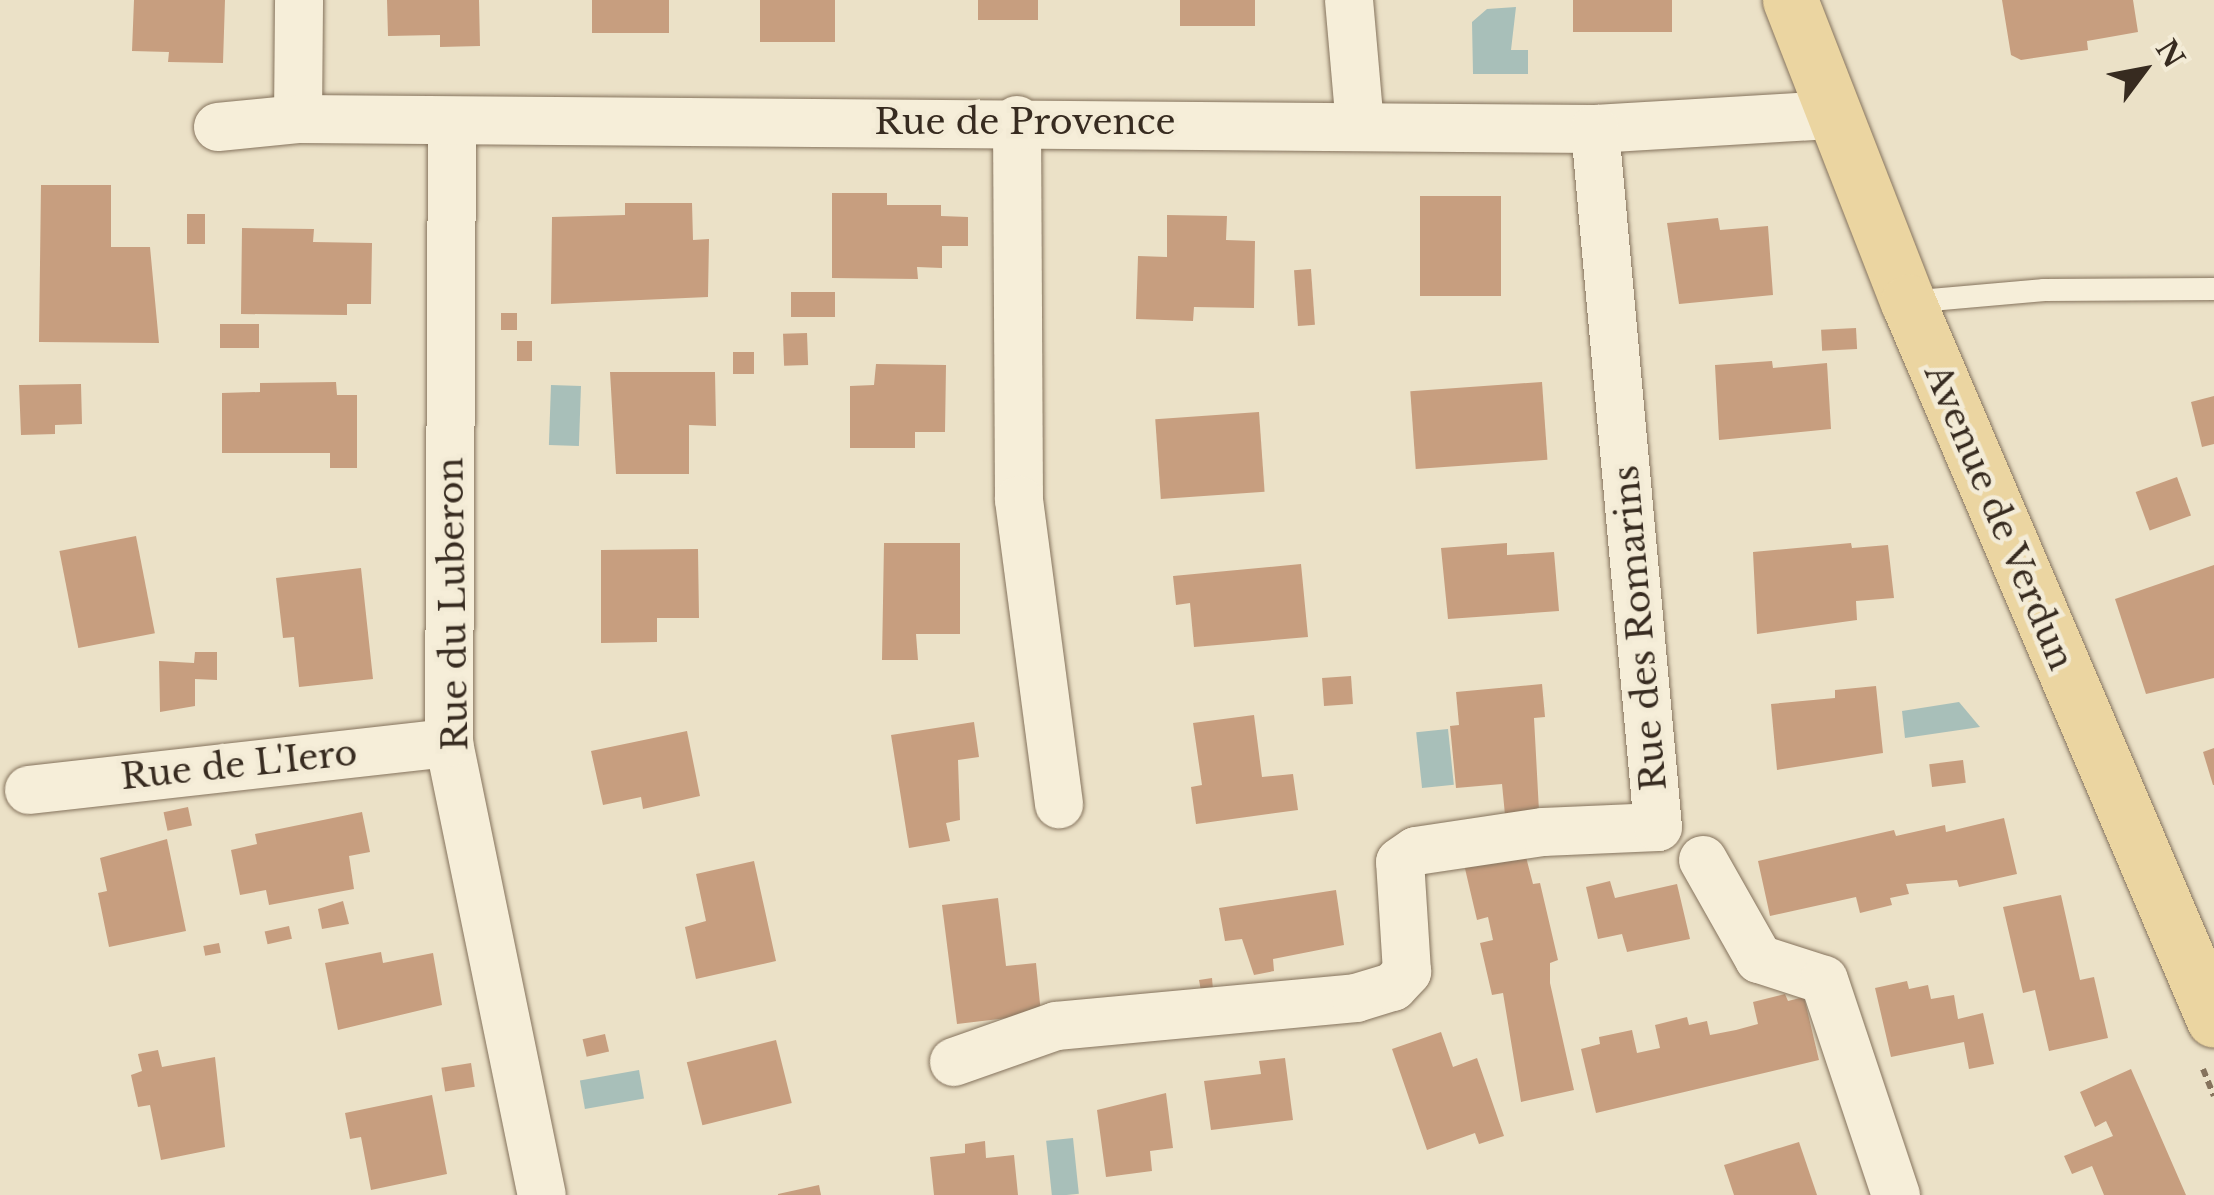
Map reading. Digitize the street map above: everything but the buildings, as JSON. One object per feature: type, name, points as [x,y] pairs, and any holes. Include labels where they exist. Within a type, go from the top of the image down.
[{"type":"main road","name":"Avenue de Verdun","points":[[1792,3],[1908,302],[2214,1020]]},
{"type":"street","points":[[298,119],[299,0]]},
{"type":"street","points":[[1349,0],[1360,125]]},
{"type":"street","name":"Rue de Provence","points":[[218,127],[298,119],[452,123],[1017,120],[1595,129],[1833,115]]},
{"type":"street","points":[[1017,120],[1019,500],[1060,804]]},
{"type":"street","name":"Rue du Luberon","points":[[452,123],[449,744],[542,1195]]},
{"type":"street","name":"Rue des Romarins","points":[[954,1062],[1056,1026],[1356,998],[1393,986],[1407,972],[1400,862],[1416,852],[1543,832],[1658,827],[1595,129]]},
{"type":"street","name":"Rue de L'Iero","points":[[29,790],[449,744]]},
{"type":"street","points":[[1703,860],[1759,959],[1824,980],[1896,1195]]},
{"type":"lane","points":[[1908,302],[2044,290],[2214,289]]},
{"type":"water","points":[[1516,7],[1511,50],[1528,50],[1528,74],[1473,74],[1472,22],[1487,9]]},
{"type":"water","points":[[551,385],[581,386],[579,446],[549,445]]},
{"type":"water","points":[[1959,702],[1980,727],[1905,738],[1902,711]]},
{"type":"water","points":[[1448,729],[1454,785],[1422,788],[1416,732]]},
{"type":"water","points":[[639,1070],[644,1099],[585,1109],[580,1080]]},
{"type":"water","points":[[1073,1138],[1079,1194],[1052,1195],[1046,1141]]}]
